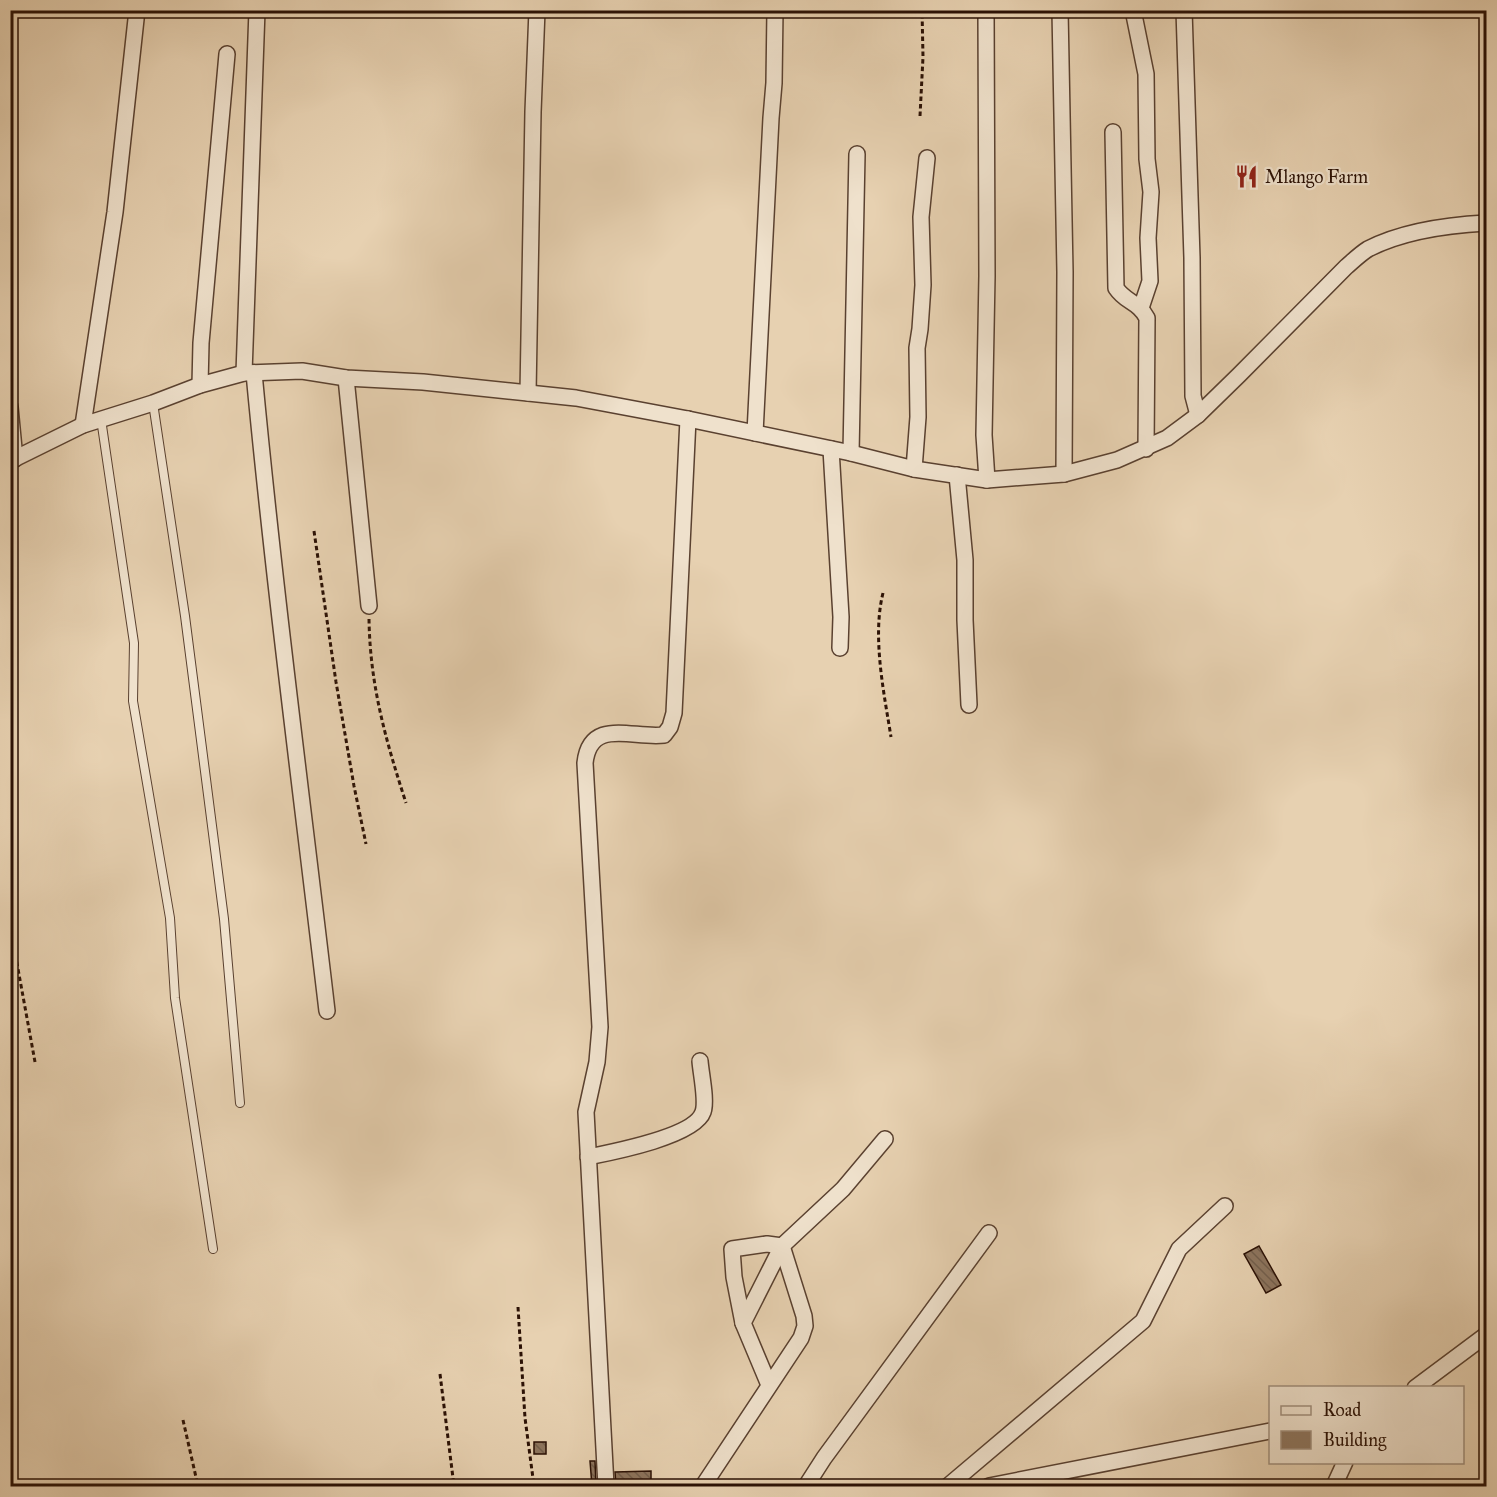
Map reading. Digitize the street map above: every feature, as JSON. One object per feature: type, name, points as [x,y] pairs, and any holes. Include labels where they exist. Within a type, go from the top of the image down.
[{"type":"street","points":[[83,425],[115,212],[137,10]]},
{"type":"street","points":[[257,10],[249,373],[327,1011]]},
{"type":"street","points":[[528,393],[537,10]]},
{"type":"street","points":[[755,433],[774,83],[775,10]]},
{"type":"street","points":[[986,10],[987,276],[984,435],[987,480]]},
{"type":"street","points":[[1060,10],[1065,272],[1064,474]]},
{"type":"street","points":[[1133,10],[1146,74],[1147,159],[1151,192],[1148,237],[1150,281],[1141,308]]},
{"type":"street","points":[[1184,10],[1192,258],[1193,396],[1198,415]]},
{"type":"street","points":[[200,385],[201,343],[227,54]]},
{"type":"street","points":[[1113,132],[1116,288],[1121,296],[1141,308],[1147,318],[1146,449]]},
{"type":"street","points":[[851,453],[857,154]]},
{"type":"street","points":[[914,469],[918,417],[917,348],[923,285],[921,217],[927,158]]},
{"type":"street","points":[[10,407],[13,460],[83,425],[153,403],[200,385],[249,373],[302,371],[346,378],[423,382],[576,398],[851,453],[914,469],[987,480],[1064,474],[1117,460],[1167,438],[1198,415],[1346,267],[1367,250],[1389,240],[1426,231],[1486,223]]},
{"type":"street","points":[[346,378],[369,606]]},
{"type":"street","points":[[606,1486],[586,1112],[597,1062],[600,1028],[585,763],[589,745],[594,738],[604,734],[664,735],[672,720],[688,419]]},
{"type":"street","points":[[831,449],[841,617],[840,648]]},
{"type":"street","points":[[957,475],[965,560],[969,705]]},
{"type":"street","points":[[588,1157],[656,1141],[698,1122],[704,1110],[700,1061]]},
{"type":"street","points":[[743,1323],[783,1246],[843,1189],[885,1139]]},
{"type":"street","points":[[948,1486],[1143,1321],[1179,1249],[1225,1206]]},
{"type":"street","points":[[806,1486],[824,1458],[989,1233]]},
{"type":"street","points":[[769,1385],[743,1323],[734,1277],[732,1249],[767,1244],[783,1246]]},
{"type":"street","points":[[703,1486],[801,1338],[805,1326],[783,1246]]},
{"type":"street","points":[[1418,1386],[1486,1335]]},
{"type":"street","points":[[989,1486],[1269,1431]]},
{"type":"street","points":[[1334,1486],[1344,1464]]},
{"type":"lane","points":[[153,403],[185,616],[222,908],[240,1103]]},
{"type":"lane","points":[[101,420],[134,643],[133,701],[170,918],[175,998],[213,1249]]},
{"type":"path","points":[[920,116],[923,57],[922,10]]},
{"type":"path","points":[[314,531],[341,713],[366,844]]},
{"type":"path","points":[[883,593],[879,611],[881,651],[891,737]]},
{"type":"path","points":[[369,606],[370,650],[380,714],[406,803]]},
{"type":"path","points":[[10,926],[35,1062]]},
{"type":"path","points":[[518,1307],[525,1418],[534,1486]]},
{"type":"path","points":[[440,1374],[454,1486]]},
{"type":"path","points":[[183,1420],[198,1486]]},
{"type":"building","points":[[1259,1246],[1281,1285],[1266,1293],[1244,1254]]},
{"type":"building","points":[[534,1442],[546,1442],[546,1454],[534,1454]]},
{"type":"building","points":[[590,1461],[595,1461],[596,1486],[592,1486]]},
{"type":"building","points":[[651,1471],[651,1486],[616,1486],[615,1472]]},
{"type":"place","name":"Mlango Farm","points":[[1247,177]]}]
